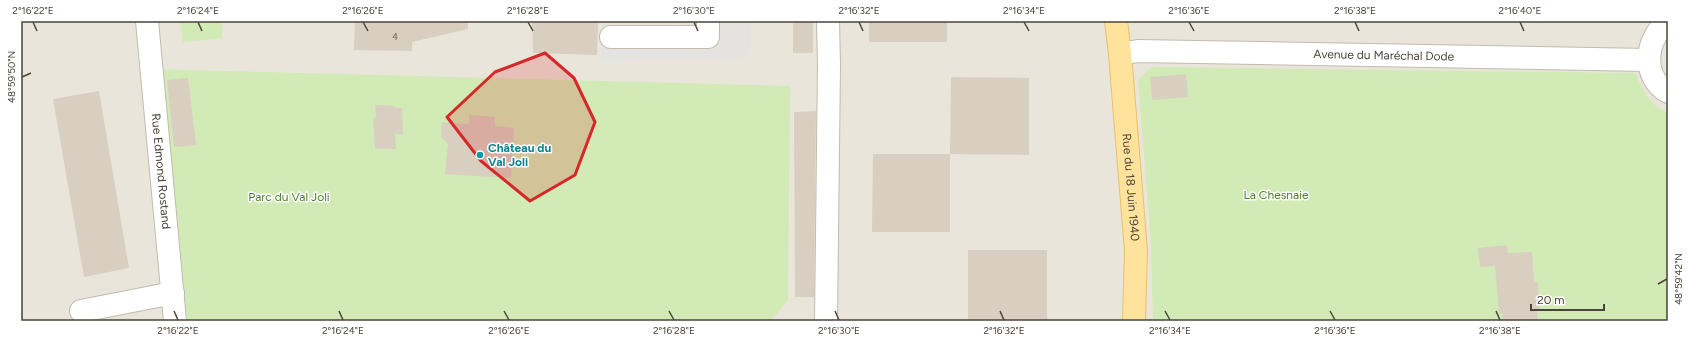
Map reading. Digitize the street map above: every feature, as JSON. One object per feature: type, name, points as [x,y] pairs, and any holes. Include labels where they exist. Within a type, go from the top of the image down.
[{"type":"main road","name":"Rue du 18 Juin 1940","points":[[1116,21],[1136,251],[1134,321]]},
{"type":"street","name":"Rue Edmond Rostand","points":[[147,21],[175,321]]},
{"type":"street","points":[[611,37],[708,37],[708,21]]},
{"type":"street","points":[[826,321],[829,65],[828,21]]},
{"type":"street","points":[[1668,22],[1660,28],[1652,40],[1648,60],[1651,73],[1659,86],[1668,92]]},
{"type":"street","name":"Avenue du Maréchal Dode","points":[[1120,54],[1138,51],[1648,60]]},
{"type":"street","points":[[81,311],[173,293]]},
{"type":"highlighted area","points":[[545,53],[574,78],[595,122],[575,175],[530,201],[481,161],[447,117],[495,72]]},
{"type":"shaded area","points":[[21,21],[1668,21],[1668,321],[21,321]]},
{"type":"shaded area","points":[[685,21],[751,21],[751,51],[744,59],[600,62],[602,22],[684,25]]},
{"type":"green space","points":[[180,21],[222,21],[222,38],[183,42]]},
{"type":"green space","name":"La Chesnaie","points":[[1151,67],[1635,73],[1644,91],[1652,102],[1662,110],[1668,112],[1668,321],[1153,321],[1151,244],[1138,80]]},
{"type":"green space","name":"Parc du Val Joli","points":[[152,69],[790,86],[788,300],[771,321],[180,321]]},
{"type":"building","points":[[355,21],[468,21],[468,29],[412,42],[412,51],[354,50]]},
{"type":"building","points":[[532,21],[598,21],[597,55],[533,53]]},
{"type":"building","points":[[793,21],[813,21],[813,53],[793,53]]},
{"type":"building","points":[[869,21],[947,21],[947,42],[869,42]]},
{"type":"building","points":[[1186,74],[1188,97],[1152,100],[1150,77]]},
{"type":"building","points":[[951,77],[1029,78],[1029,155],[950,154]]},
{"type":"building","points":[[188,78],[196,145],[174,147],[167,80]]},
{"type":"building","points":[[99,91],[129,268],[84,277],[53,99]]},
{"type":"building","points":[[375,105],[395,106],[395,108],[402,108],[403,134],[395,134],[396,149],[375,149],[373,118],[376,117]]},
{"type":"building","points":[[816,111],[814,297],[795,297],[794,112]]},
{"type":"building","name":"Château du Val Joli","points":[[469,115],[495,117],[495,126],[514,128],[511,178],[445,174],[448,144],[441,137],[442,122],[469,124]]},
{"type":"building","points":[[873,154],[950,154],[950,232],[872,232]]},
{"type":"building","points":[[1507,245],[1508,253],[1532,252],[1534,282],[1538,282],[1540,310],[1537,311],[1538,321],[1503,321],[1502,313],[1499,314],[1495,266],[1480,267],[1478,248]]},
{"type":"building","points":[[968,250],[1047,250],[1047,321],[968,321]]},
{"type":"place","name":"Château du Val Joli","points":[[480,155]]}]
